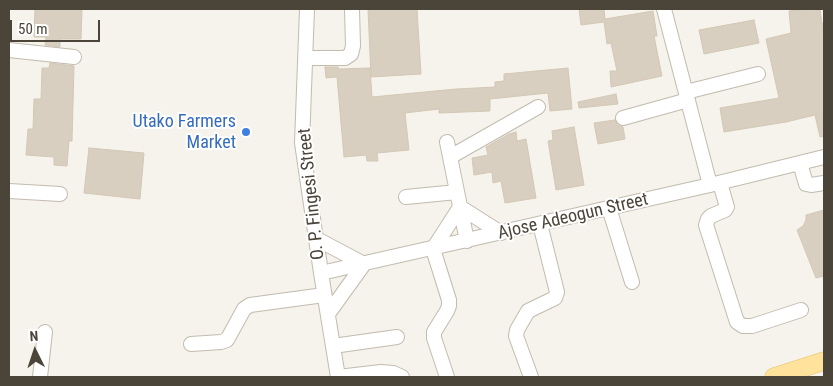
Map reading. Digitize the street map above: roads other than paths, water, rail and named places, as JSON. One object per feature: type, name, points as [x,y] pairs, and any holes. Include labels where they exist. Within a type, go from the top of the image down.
[{"type":"main road","points":[[774,377],[824,361]]},
{"type":"street","name":"O. P. Fingesi Street","points":[[307,9],[302,142],[320,273],[338,377]]},
{"type":"street","points":[[305,58],[345,58],[351,54],[353,46],[352,9]]},
{"type":"street","points":[[664,9],[687,96],[715,184],[726,209],[711,216],[706,225],[737,322],[744,326],[752,326],[801,310]]},
{"type":"street","points":[[9,50],[74,57]]},
{"type":"street","points":[[623,118],[758,74]]},
{"type":"street","points":[[450,158],[538,107]]},
{"type":"street","points":[[447,142],[467,241]]},
{"type":"street","name":"Ajose Adeogun Street","points":[[320,273],[433,249],[824,157]]},
{"type":"street","points":[[800,163],[806,184],[824,183]]},
{"type":"street","points":[[9,191],[60,194]]},
{"type":"street","points":[[406,197],[457,192]]},
{"type":"street","points":[[460,207],[501,233]]},
{"type":"street","points":[[447,377],[434,338],[434,332],[447,311],[449,300],[433,249],[460,207]]},
{"type":"street","points":[[609,208],[632,282]]},
{"type":"street","points":[[531,377],[516,336],[517,330],[528,311],[554,298],[557,292],[540,224]]},
{"type":"street","points":[[316,238],[364,264],[328,314]]},
{"type":"street","points":[[191,344],[227,340],[244,309],[250,305],[324,295]]},
{"type":"street","points":[[40,377],[45,332]]},
{"type":"street","points":[[333,346],[397,337]]},
{"type":"street","points":[[338,377],[381,372],[393,373],[402,377]]},
{"type":"place","name":"Utako Farmers Market","points":[[246,132]]}]
